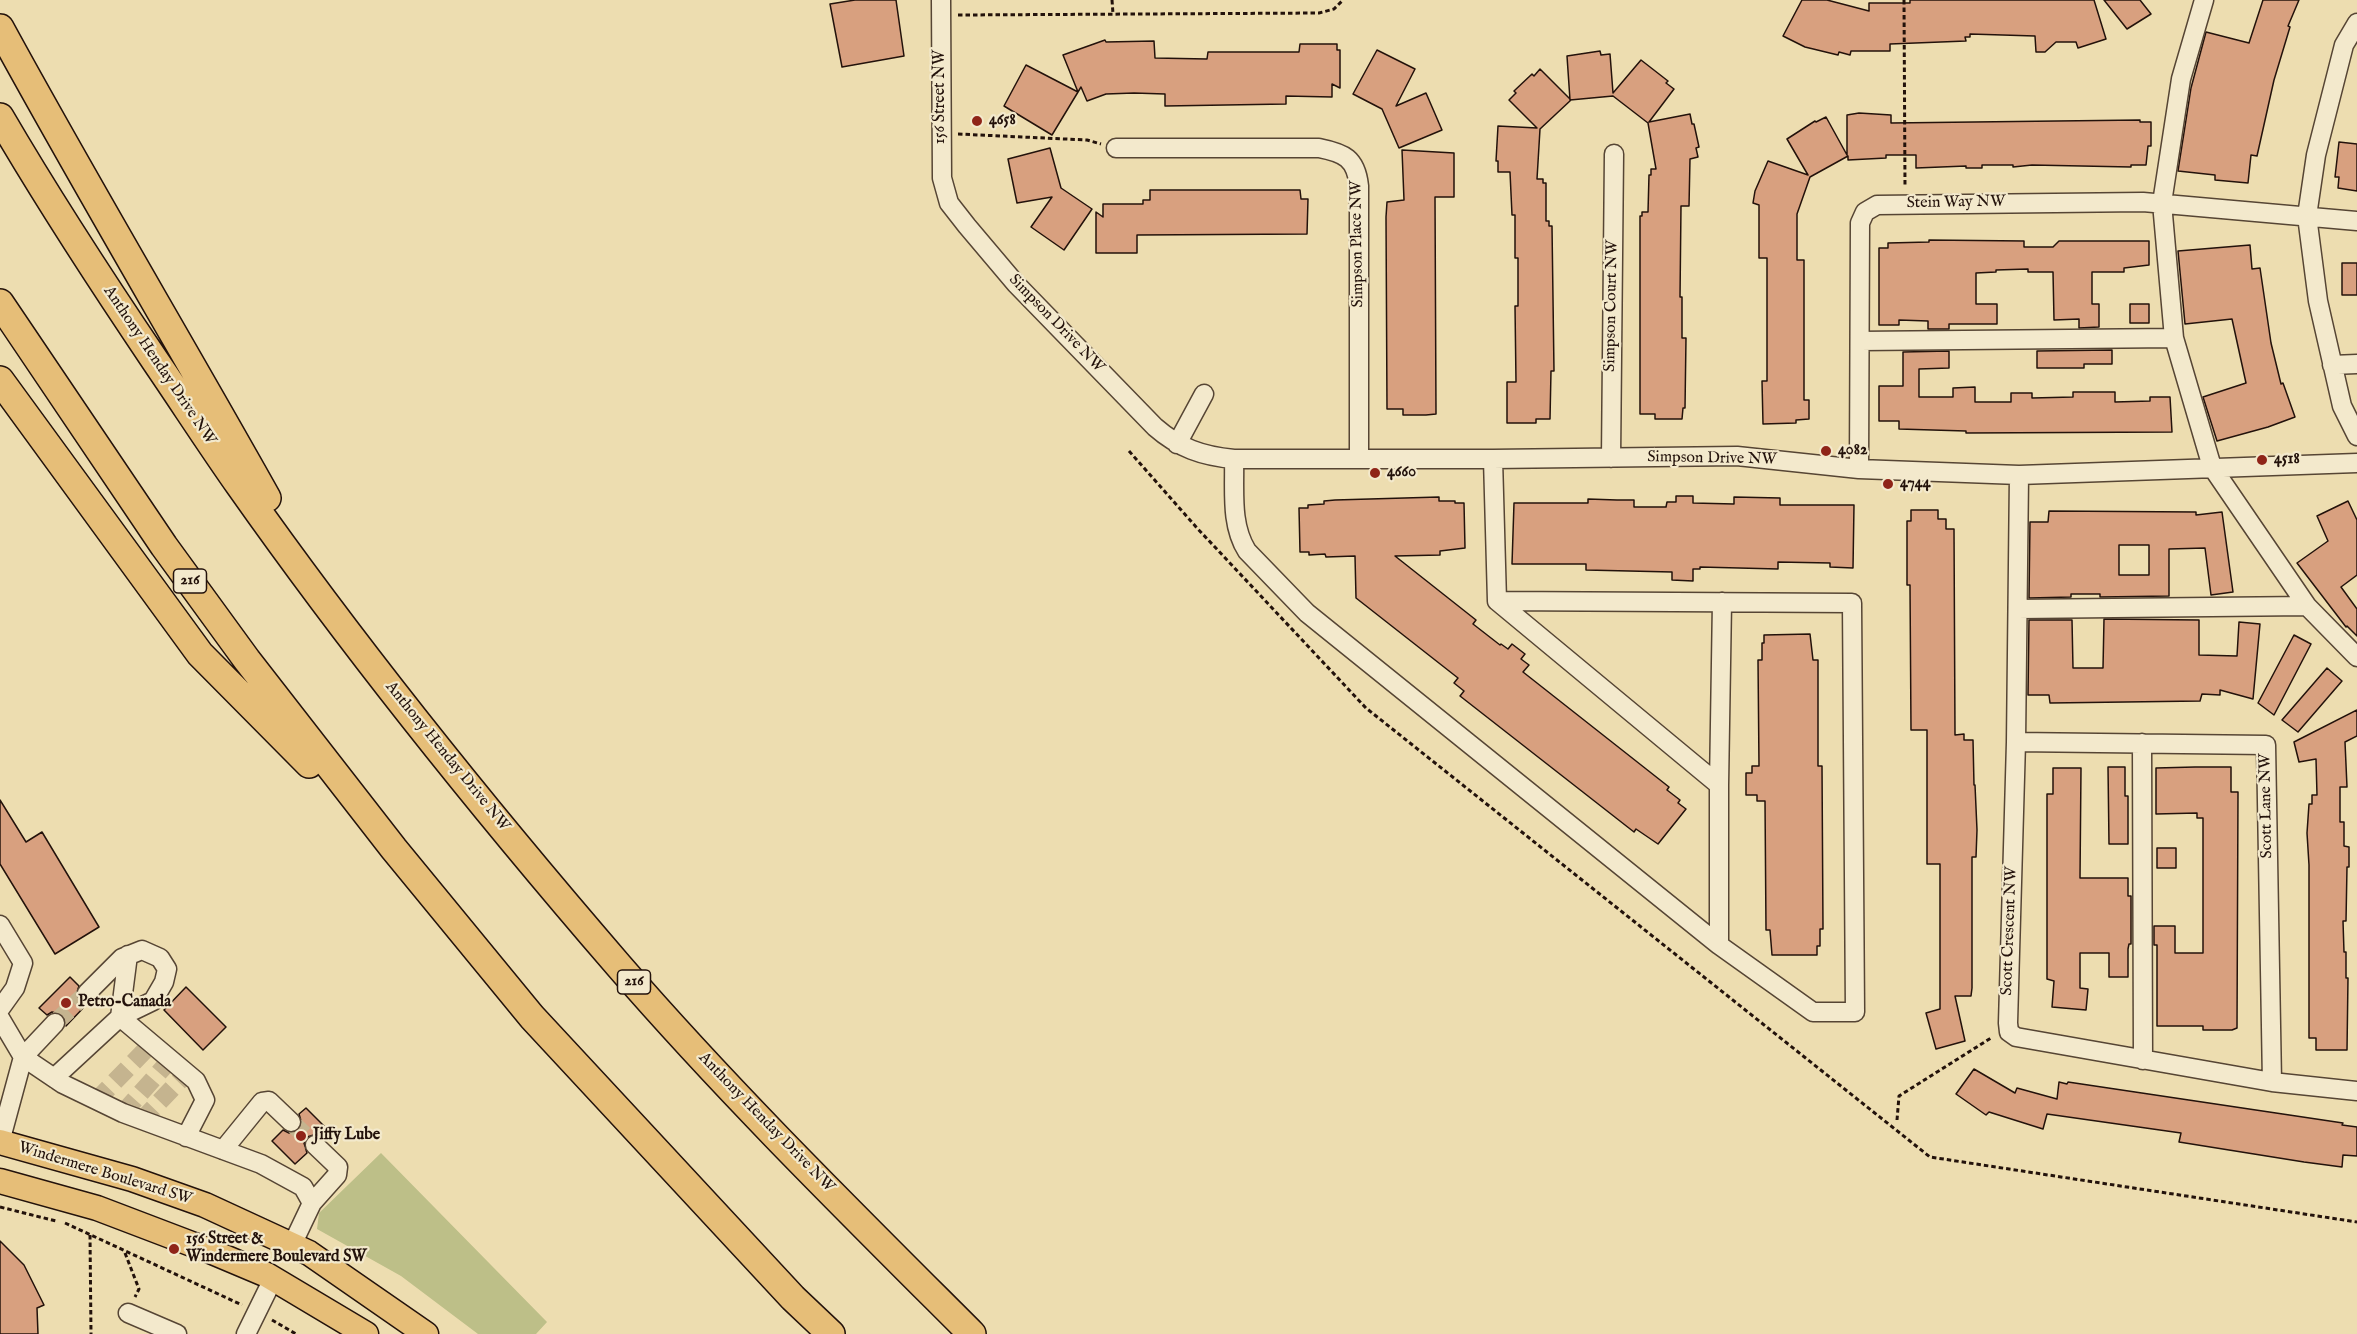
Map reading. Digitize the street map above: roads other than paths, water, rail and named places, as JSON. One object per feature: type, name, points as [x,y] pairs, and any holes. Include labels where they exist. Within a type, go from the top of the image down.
[{"type":"highway","points":[[0,28],[70,157],[215,405],[326,604]]},
{"type":"highway","name":"Anthony Henday Drive NW","points":[[0,117],[29,168],[112,296],[237,482],[326,604],[472,792],[621,968],[732,1090],[972,1334]]},
{"type":"highway","name":"216","points":[[0,303],[164,546],[247,660],[394,849],[532,1017],[793,1298],[831,1334]]},
{"type":"highway","points":[[0,380],[200,654],[394,849]]},
{"type":"main road","name":"Windermere Boulevard SW","points":[[0,1142],[153,1186],[205,1205],[309,1253],[426,1334]]},
{"type":"main road","points":[[0,1181],[97,1208],[210,1251],[273,1279],[366,1334]]},
{"type":"street","points":[[2204,0],[2181,79],[2162,203],[2174,338],[2212,467],[2307,606],[2357,657]]},
{"type":"street","name":"156 Street NW","points":[[941,8],[941,133],[942,178],[945,194]]},
{"type":"street","points":[[2357,23],[2344,45],[2316,155],[2307,216],[2318,301],[2332,365],[2342,406],[2357,436]]},
{"type":"street","name":"Simpson Place NW","points":[[1116,148],[1319,148],[1333,151],[1350,159],[1358,173],[1359,186],[1359,459]]},
{"type":"street","name":"Simpson Court NW","points":[[1611,458],[1614,154]]},
{"type":"street","name":"Simpson Drive NW","points":[[945,194],[949,203],[967,226],[1016,284],[1155,428],[1177,444],[1203,455],[1234,459],[1737,456],[1859,469],[2019,476],[2357,463]]},
{"type":"street","name":"Stein Way NW","points":[[1859,469],[1860,223],[1865,212],[1877,205],[2143,202],[2357,221]]},
{"type":"street","points":[[1860,341],[2174,338]]},
{"type":"street","points":[[2332,365],[2357,364]]},
{"type":"street","points":[[1177,444],[1204,394]]},
{"type":"street","points":[[1234,459],[1237,533],[1241,542],[1307,613],[1719,945],[1813,1012],[1855,1012],[1852,603],[1497,601]]},
{"type":"street","points":[[1493,459],[1497,601],[1719,784]]},
{"type":"street","name":"Scott Crescent NW","points":[[2019,476],[2009,1032],[2016,1037],[2143,1060]]},
{"type":"street","points":[[1719,945],[1722,602]]},
{"type":"street","points":[[2018,609],[2307,606]]},
{"type":"street","name":"Scott Lane NW","points":[[2016,742],[2266,745],[2272,1082]]},
{"type":"street","points":[[2142,743],[2143,1060],[2272,1082],[2357,1091]]},
{"type":"street","points":[[0,925],[23,963],[15,988],[0,1009]]},
{"type":"street","points":[[54,1078],[120,1017],[153,1001],[164,982],[167,969],[160,958],[142,950],[122,958],[87,993]]},
{"type":"street","points":[[120,1017],[128,956]]},
{"type":"street","points":[[120,1017],[196,1081],[205,1100],[186,1137]]},
{"type":"street","points":[[0,1018],[23,1057],[54,1078],[123,1113],[261,1164],[303,1187],[312,1203]]},
{"type":"street","points":[[0,1142],[23,1057],[55,1023]]},
{"type":"street","points":[[224,1150],[262,1102],[269,1101],[291,1122]]},
{"type":"street","points":[[292,1245],[312,1203],[337,1175],[338,1167],[315,1145]]},
{"type":"street","points":[[246,1334],[273,1279]]},
{"type":"street","points":[[128,1313],[177,1334]]},
{"type":"tunnel","points":[[55,1023],[87,993]]},
{"type":"tunnel","points":[[96,1101],[152,1043]]},
{"type":"tunnel","points":[[123,1113],[171,1059]]},
{"type":"tunnel","points":[[141,1121],[187,1073]]},
{"type":"tunnel","points":[[291,1122],[315,1145]]},
{"type":"place","name":"4658","points":[[977,121]]},
{"type":"place","name":"4082","points":[[1826,451]]},
{"type":"place","name":"4518","points":[[2262,460]]},
{"type":"place","name":"4660","points":[[1375,473]]},
{"type":"place","name":"4744","points":[[1888,484]]},
{"type":"place","name":"Petro-Canada","points":[[66,1003]]},
{"type":"place","name":"Jiffy Lube","points":[[301,1136]]},
{"type":"place","name":"156 Street & Windermere Boulevard SW","points":[[174,1249]]}]
